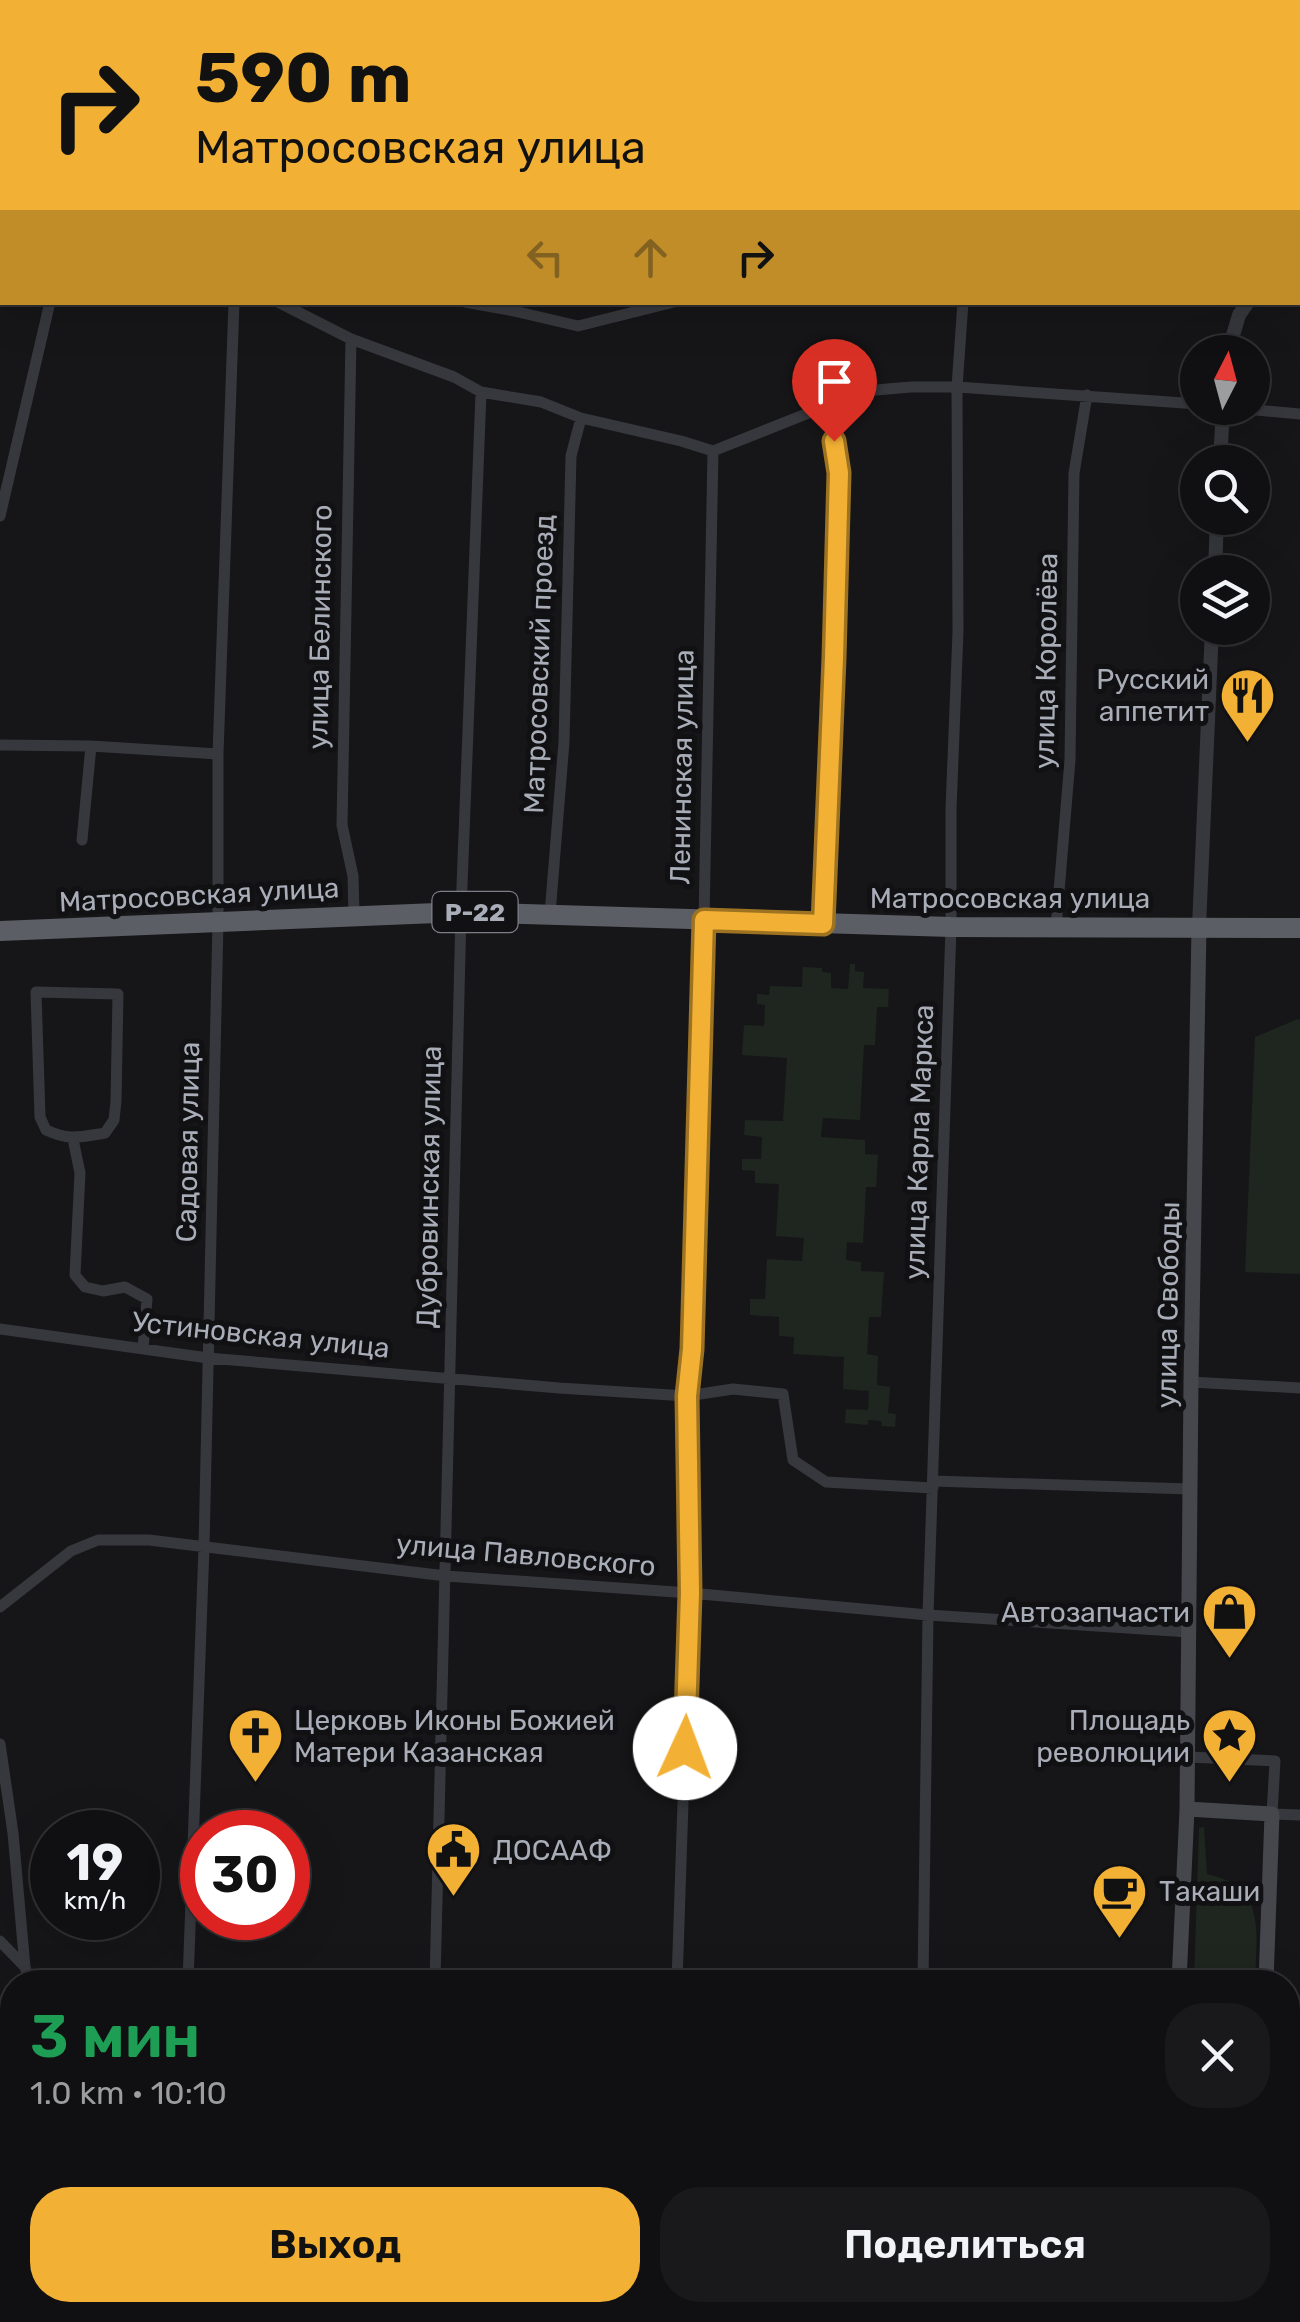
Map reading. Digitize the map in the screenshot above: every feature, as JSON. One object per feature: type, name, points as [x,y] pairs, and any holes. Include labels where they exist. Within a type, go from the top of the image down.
[{"type":"highway","name":"Матросовская улица","points":[[0,931],[461,912],[951,927],[1300,928]]},
{"type":"main road","name":"улица Свободы","points":[[1180,1970],[1187,1809],[1200,927]]},
{"type":"main road","points":[[1187,1809],[1272,1814],[1266,1970]]},
{"type":"street","points":[[0,516],[49,305]]},
{"type":"street","name":"Садовая улица","points":[[188,1970],[204,1547],[218,754],[234,305]]},
{"type":"street","points":[[284,305],[351,339],[454,377],[481,392],[541,402],[580,418],[712,451],[864,392],[910,387],[1180,403]]},
{"type":"street","points":[[481,305],[578,326],[662,305]]},
{"type":"street","name":"улица Карла Маркса","points":[[923,1970],[928,1615],[960,554],[957,387],[963,305]]},
{"type":"street","points":[[1234,335],[1246,305]]},
{"type":"street","name":"улица Белинского","points":[[351,339],[342,825],[353,876],[354,915]]},
{"type":"street","name":"Дубровинская улица","points":[[435,1970],[461,912],[481,392]]},
{"type":"street","name":"улица Королёва","points":[[1056,928],[1070,760],[1074,473],[1087,395]]},
{"type":"street","points":[[823,924],[839,473],[829,404]]},
{"type":"street","points":[[1270,411],[1300,414]]},
{"type":"street","name":"Матросовский проезд","points":[[550,914],[564,742],[572,456],[580,418]]},
{"type":"street","name":"Ленинская улица","points":[[678,1970],[690,1593],[687,1396],[692,1349],[704,920],[712,451]]},
{"type":"street","name":"улица Свободы","points":[[1200,927],[1211,645]]},
{"type":"street","points":[[0,745],[218,754]]},
{"type":"street","points":[[82,840],[91,746]]},
{"type":"street","points":[[36,992],[118,994],[114,1120],[105,1133],[73,1138],[46,1130],[40,1117],[36,992]]},
{"type":"street","points":[[73,1138],[80,1173],[76,1275],[86,1287],[103,1291],[124,1287],[147,1298],[143,1348]]},
{"type":"street","name":"Устиновская улица","points":[[0,1329],[208,1358],[687,1396],[733,1389],[783,1394],[793,1460],[826,1482],[1190,1489]]},
{"type":"street","points":[[1191,1382],[1300,1388]]},
{"type":"street","name":"улица Павловского","points":[[0,1607],[83,1545],[98,1540],[149,1540],[446,1576],[1190,1632]]},
{"type":"street","points":[[0,1744],[14,1833],[26,1970]]},
{"type":"street","points":[[1188,1757],[1274,1761],[1272,1814],[1300,1815]]},
{"type":"street","points":[[0,1941],[25,1967]]},
{"type":"shaded area","points":[[850,964],[855,964],[855,971],[864,972],[863,988],[889,989],[888,1007],[877,1007],[875,1045],[864,1045],[860,1120],[823,1118],[821,1137],[865,1140],[865,1154],[878,1155],[876,1187],[866,1187],[863,1243],[847,1242],[846,1260],[861,1262],[861,1271],[884,1272],[881,1317],[869,1317],[867,1354],[878,1356],[877,1385],[890,1387],[888,1413],[896,1414],[895,1427],[882,1426],[881,1421],[868,1420],[868,1425],[845,1423],[846,1409],[868,1410],[869,1391],[843,1389],[844,1357],[793,1354],[794,1337],[779,1336],[779,1317],[750,1315],[750,1299],[765,1299],[767,1259],[802,1261],[804,1238],[776,1236],[779,1184],[755,1183],[755,1171],[742,1170],[742,1159],[761,1159],[762,1137],[744,1135],[745,1120],[783,1121],[787,1058],[742,1055],[744,1025],[764,1026],[765,1005],[757,1004],[757,994],[769,995],[770,986],[802,987],[803,967],[822,968],[822,972],[831,973],[831,988],[848,989]]},
{"type":"shaded area","points":[[1298,1019],[1300,1274],[1245,1272],[1255,1037]]},
{"type":"shaded area","points":[[1204,1827],[1207,1874],[1227,1880],[1249,1901],[1256,1930],[1255,1970],[1194,1970],[1199,1828]]},
{"type":"place","name":"Русский аппетит","points":[[1248,744]]},
{"type":"place","name":"Автозапчасти","points":[[1229,1661]]},
{"type":"place","name":"Церковь Иконы Божией Матери Казанская","points":[[255,1785]]},
{"type":"place","name":"Площадь революции","points":[[1229,1785]]},
{"type":"place","name":"ДОСААФ","points":[[454,1899]]},
{"type":"place","name":"Такаши","points":[[1120,1940]]},
{"type":"route","points":[[685,1748],[690,1593],[687,1396],[692,1349],[704,920],[823,924],[839,473],[834,441]]}]
